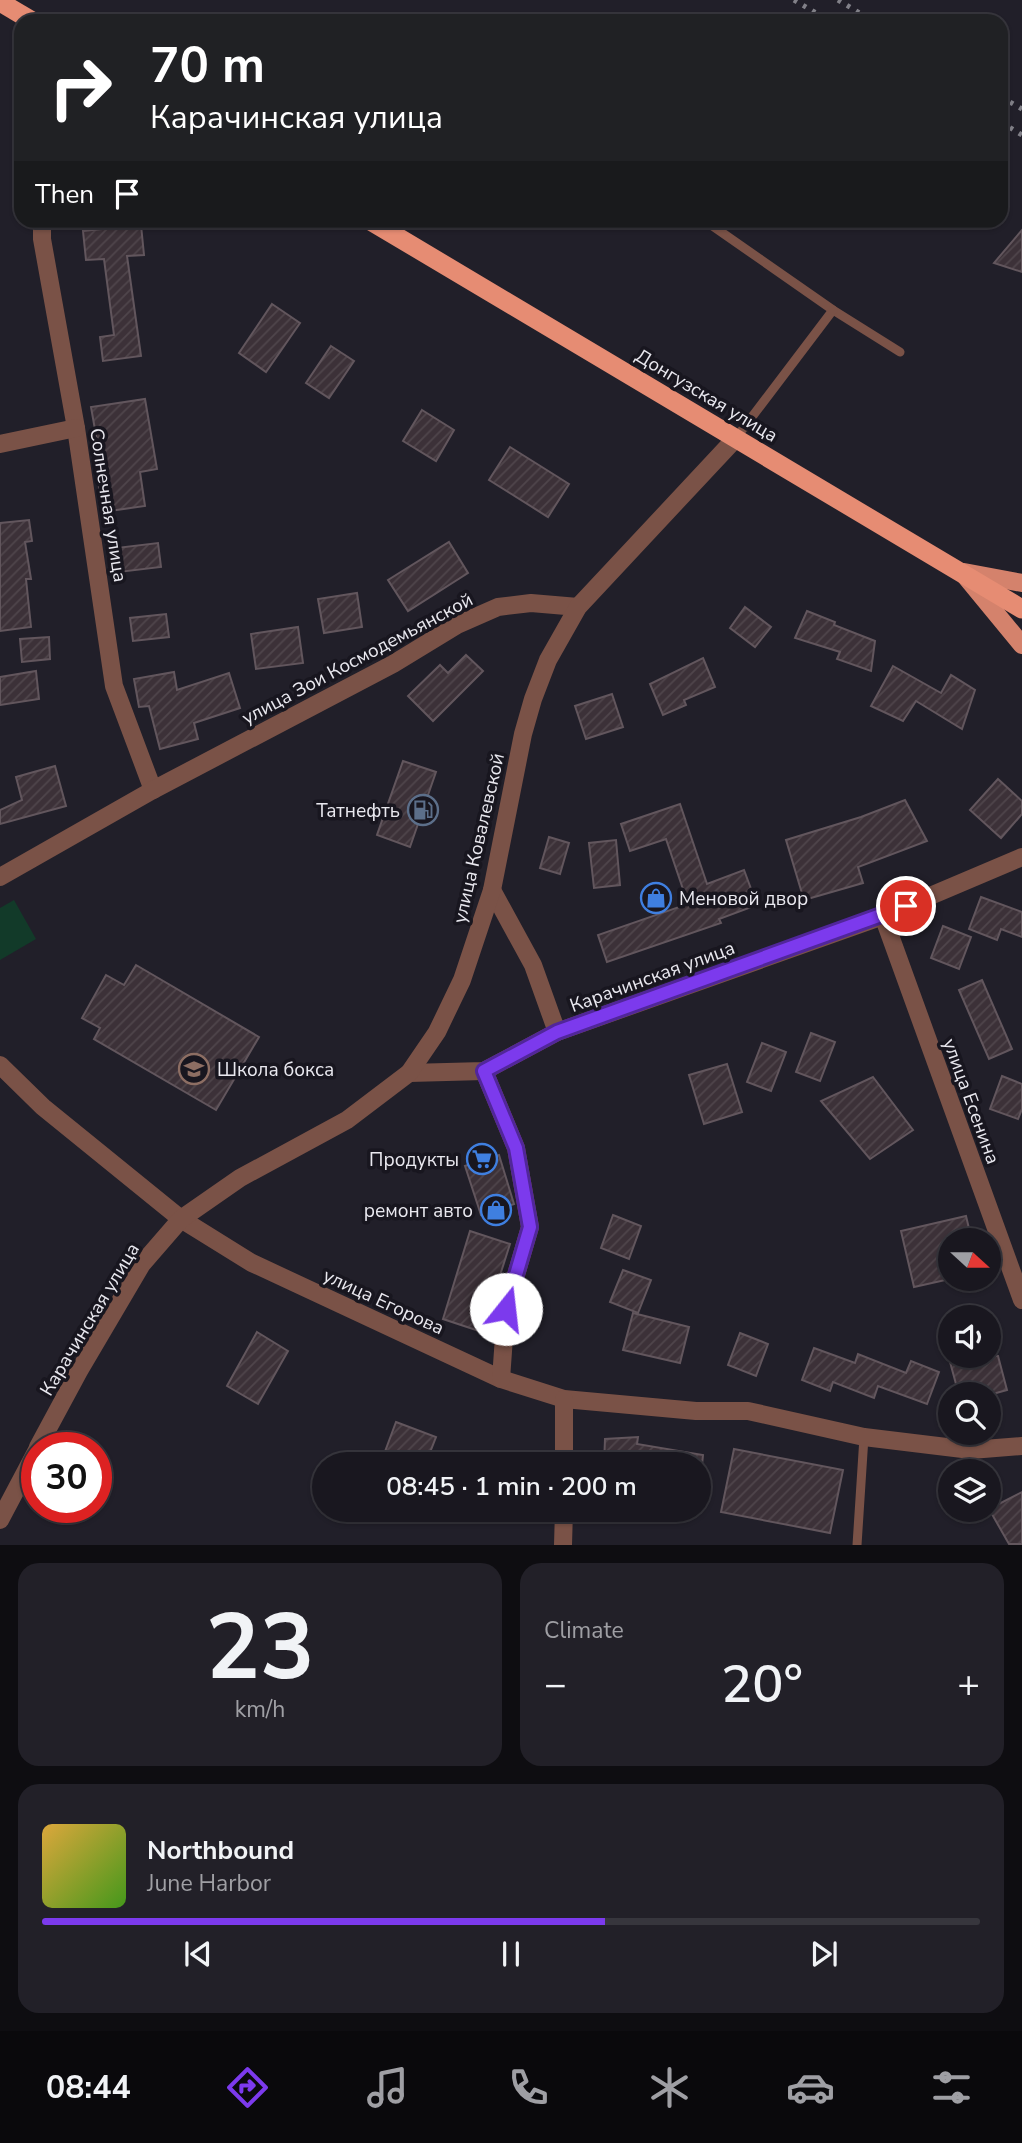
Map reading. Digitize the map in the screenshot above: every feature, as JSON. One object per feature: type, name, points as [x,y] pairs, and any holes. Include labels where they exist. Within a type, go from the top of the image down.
[{"type":"highway","points":[[0,2],[20,14]]},
{"type":"highway","name":"Донгузская улица","points":[[382,228],[1022,609]]},
{"type":"main road","points":[[961,572],[1022,583]]},
{"type":"main road","points":[[961,572],[1022,645]]},
{"type":"street","name":"Солнечная улица","points":[[42,228],[76,428],[114,686],[153,790]]},
{"type":"street","points":[[0,444],[76,428]]},
{"type":"street","points":[[578,607],[736,438]]},
{"type":"street","name":"улица Зои Космодемьянской","points":[[0,877],[153,790],[393,664],[467,620],[498,607],[531,603],[578,607]]},
{"type":"street","name":"улица Ковалевской","points":[[409,1073],[437,1032],[462,980],[492,890],[515,770],[533,699],[548,660],[578,607]]},
{"type":"street","name":"Карачинская улица","points":[[47,1432],[79,1371],[142,1264],[181,1219],[240,1178],[346,1120],[409,1073],[484,1071],[557,1032],[883,916],[1022,857]]},
{"type":"street","points":[[492,890],[533,965],[557,1032]]},
{"type":"street","name":"улица Есенина","points":[[883,916],[1022,1300]]},
{"type":"street","name":"улица Егорова","points":[[0,1065],[43,1107],[181,1219],[252,1263],[501,1378],[564,1399],[696,1411],[748,1411],[864,1437],[971,1450],[1022,1446]]},
{"type":"street","points":[[484,1071],[516,1148],[530,1227],[506,1309],[501,1378]]},
{"type":"street","points":[[564,1399],[564,1452]]},
{"type":"street","name":"Карачинская улица","points":[[0,1520],[21,1481]]},
{"type":"street","points":[[563,1545],[564,1522]]},
{"type":"lane","points":[[715,228],[833,310],[900,352]]},
{"type":"lane","points":[[736,438],[833,310]]},
{"type":"lane","points":[[857,1545],[864,1437]]},
{"type":"green space","points":[[14,900],[36,939],[0,960],[0,908]]},
{"type":"building","points":[[141,228],[144,255],[127,256],[141,356],[103,361],[100,337],[114,335],[104,259],[86,260],[83,231]]},
{"type":"building","points":[[1022,230],[1022,272],[994,263]]},
{"type":"building","points":[[272,304],[300,323],[266,372],[239,353]]},
{"type":"building","points":[[331,346],[354,361],[329,398],[306,383]]},
{"type":"building","points":[[145,399],[157,469],[140,472],[145,506],[102,512],[99,487],[105,486],[91,407]]},
{"type":"building","points":[[422,410],[454,430],[436,461],[403,441]]},
{"type":"building","points":[[510,447],[569,484],[548,517],[489,480]]},
{"type":"building","points":[[29,520],[32,541],[25,542],[31,579],[26,579],[31,627],[0,631],[0,523]]},
{"type":"building","points":[[449,542],[468,573],[408,611],[388,580]]},
{"type":"building","points":[[158,543],[161,567],[119,572],[116,548]]},
{"type":"building","points":[[357,593],[362,627],[324,633],[318,599]]},
{"type":"building","points":[[745,607],[771,627],[755,647],[730,628]]},
{"type":"building","points":[[807,611],[875,641],[871,671],[837,659],[840,652],[795,638]]},
{"type":"building","points":[[166,614],[169,637],[133,641],[130,618]]},
{"type":"building","points":[[298,627],[303,663],[256,669],[251,634]]},
{"type":"building","points":[[49,637],[50,659],[22,662],[20,639]]},
{"type":"building","points":[[466,655],[483,671],[433,721],[408,696],[440,665],[448,673]]},
{"type":"building","points":[[703,658],[715,687],[684,700],[686,705],[663,715],[650,684]]},
{"type":"building","points":[[893,666],[941,693],[951,675],[975,690],[962,729],[916,701],[903,721],[871,706]]},
{"type":"building","points":[[36,671],[39,699],[0,705],[0,677]]},
{"type":"building","points":[[174,672],[177,690],[229,673],[240,708],[194,723],[198,739],[160,749],[149,706],[139,707],[134,679]]},
{"type":"building","points":[[612,694],[623,727],[586,739],[575,706]]},
{"type":"building","points":[[403,761],[436,772],[410,847],[377,835]]},
{"type":"building","points":[[55,766],[66,806],[0,824],[0,810],[22,800],[16,777]]},
{"type":"building","points":[[998,779],[1022,801],[1022,814],[1001,838],[970,810]]},
{"type":"building","points":[[905,800],[927,841],[858,867],[863,883],[804,900],[786,840]]},
{"type":"building","points":[[680,804],[707,884],[744,870],[757,905],[719,919],[721,923],[607,962],[598,935],[688,904],[666,839],[630,851],[621,824]]},
{"type":"building","points":[[549,837],[569,843],[560,874],[540,868]]},
{"type":"building","points":[[616,840],[620,885],[594,888],[589,843]]},
{"type":"building","points":[[981,897],[1022,912],[1022,937],[1001,929],[997,940],[969,929]]},
{"type":"building","points":[[943,926],[971,937],[959,969],[931,958]]},
{"type":"building","points":[[136,965],[259,1037],[216,1110],[94,1039],[100,1028],[82,1018],[106,975],[124,985]]},
{"type":"building","points":[[982,980],[1012,1049],[989,1059],[959,990]]},
{"type":"building","points":[[811,1033],[835,1042],[820,1081],[796,1072]]},
{"type":"building","points":[[762,1043],[786,1052],[771,1091],[747,1082]]},
{"type":"building","points":[[727,1064],[742,1112],[704,1124],[689,1075]]},
{"type":"building","points":[[1002,1076],[1022,1084],[1022,1109],[1018,1119],[990,1109]]},
{"type":"building","points":[[873,1077],[913,1130],[870,1159],[821,1101]]},
{"type":"building","points":[[499,1155],[514,1204],[481,1215],[465,1166]]},
{"type":"building","points":[[613,1215],[641,1226],[629,1259],[601,1248]]},
{"type":"building","points":[[966,1216],[969,1228],[938,1228],[938,1282],[914,1287],[901,1231]]},
{"type":"building","points":[[470,1231],[510,1244],[482,1332],[443,1319]]},
{"type":"building","points":[[623,1270],[651,1280],[638,1313],[610,1302]]},
{"type":"building","points":[[633,1313],[689,1327],[680,1363],[623,1350]]},
{"type":"building","points":[[257,1332],[288,1351],[258,1404],[227,1386]]},
{"type":"building","points":[[740,1333],[768,1344],[756,1376],[728,1365]]},
{"type":"building","points":[[814,1348],[855,1363],[858,1354],[906,1373],[911,1361],[939,1372],[927,1404],[878,1386],[874,1398],[833,1382],[830,1391],[802,1380]]},
{"type":"building","points":[[1001,1367],[1007,1390],[1001,1392],[1001,1382],[955,1382],[952,1368]]},
{"type":"building","points":[[396,1422],[436,1437],[430,1452],[385,1452]]},
{"type":"building","points":[[638,1437],[637,1444],[685,1452],[604,1452],[605,1439]]},
{"type":"building","points":[[734,1449],[843,1470],[830,1533],[721,1512]]},
{"type":"building","points":[[1022,1492],[1022,1544],[1009,1544],[996,1522],[1001,1522],[1001,1503]]},
{"type":"railway","points":[[794,0],[818,14]]},
{"type":"railway","points":[[838,0],[861,14]]},
{"type":"railway","points":[[1008,101],[1022,109]]},
{"type":"railway","points":[[1008,126],[1022,135]]},
{"type":"place","name":"Татнефть","points":[[423,810]]},
{"type":"place","name":"Меновой двор","points":[[656,898]]},
{"type":"place","name":"Школа бокса","points":[[194,1069]]},
{"type":"place","name":"Продукты","points":[[482,1159]]},
{"type":"place","name":"ремонт авто","points":[[496,1210]]},
{"type":"route","points":[[506,1309],[530,1227],[516,1148],[484,1071],[557,1032],[906,906]]}]
